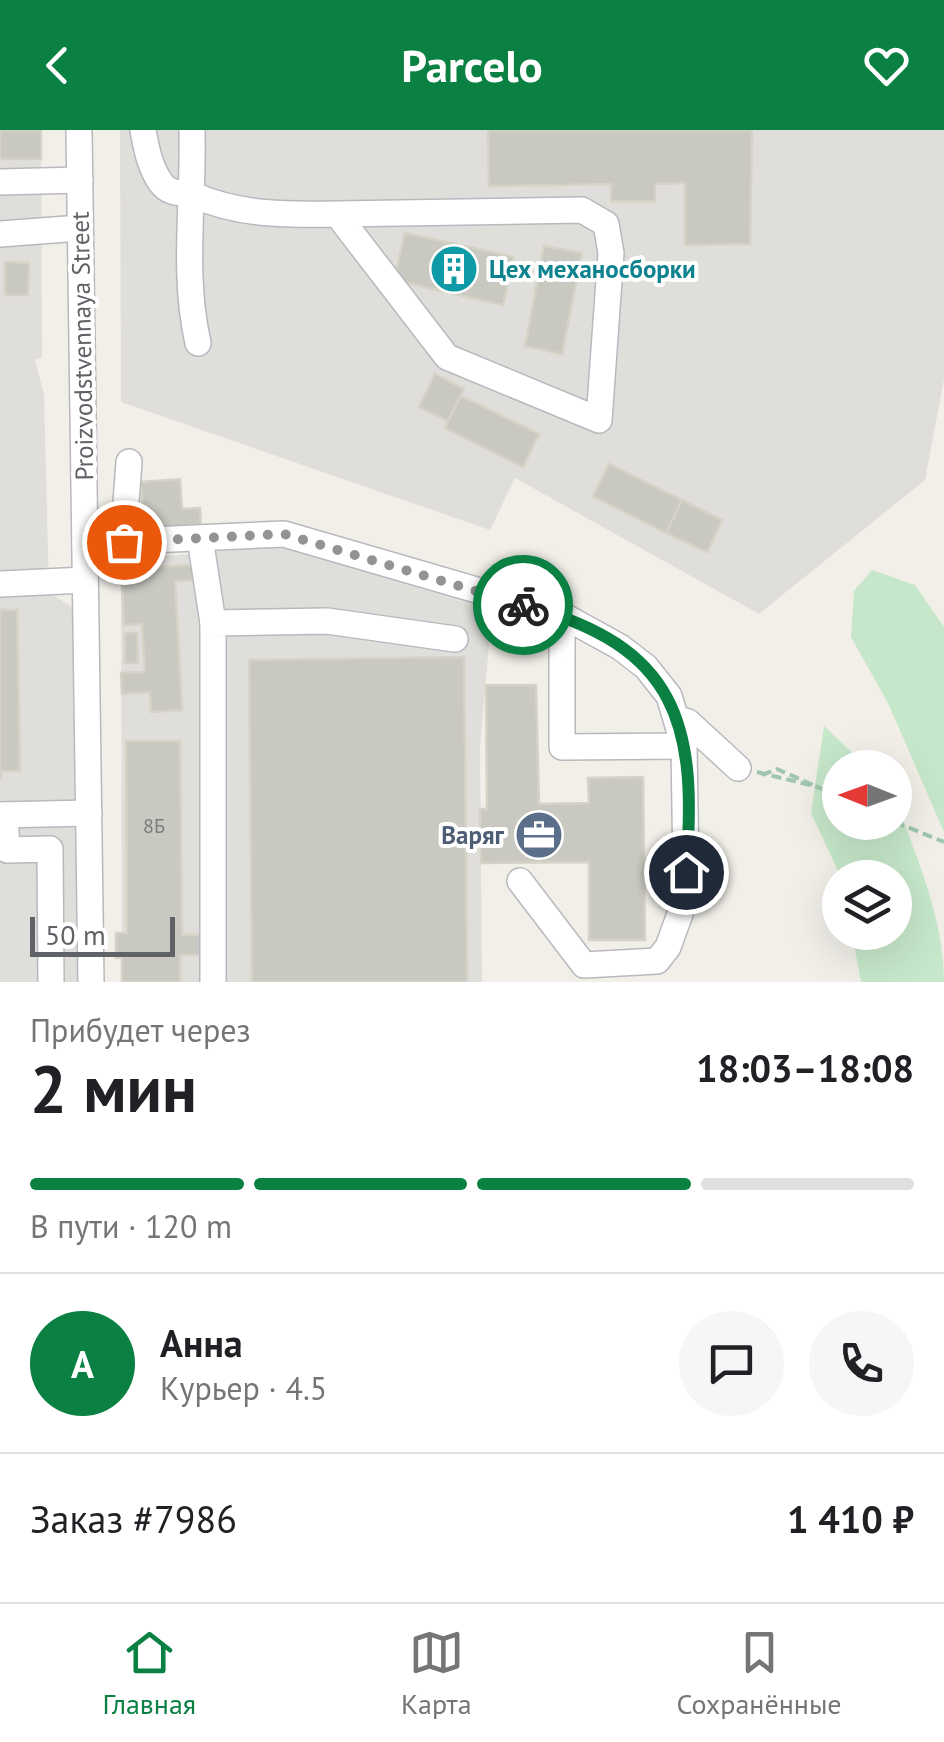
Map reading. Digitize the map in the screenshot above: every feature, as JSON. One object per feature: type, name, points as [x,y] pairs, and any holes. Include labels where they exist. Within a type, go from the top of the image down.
[{"type":"street","name":"Proizvodstvennaya Street","points":[[79,130],[91,982]]},
{"type":"street","points":[[143,130],[161,183],[174,193],[194,195],[213,207],[337,214],[582,210],[606,224],[610,253],[598,420],[448,356],[337,214]]},
{"type":"street","points":[[192,130],[194,195],[188,299],[198,343]]},
{"type":"street","points":[[0,182],[80,180]]},
{"type":"street","points":[[0,234],[80,228]]},
{"type":"street","points":[[124,542],[129,462]]},
{"type":"street","points":[[85,544],[284,534],[562,615],[620,647],[646,667],[669,696],[684,746],[686,872],[680,914],[668,947],[657,961],[584,965],[520,881]]},
{"type":"street","points":[[200,538],[214,623],[213,982]]},
{"type":"street","points":[[0,584],[85,580]]},
{"type":"street","points":[[562,615],[562,747],[684,746]]},
{"type":"street","points":[[214,623],[327,621],[456,639]]},
{"type":"street","points":[[678,719],[688,722],[738,768]]},
{"type":"street","points":[[51,982],[50,848],[7,850],[3,815],[88,813]]},
{"type":"path","points":[[818,788],[762,775],[777,769],[822,790]]},
{"type":"path","points":[[912,829],[944,842]]},
{"type":"shaded area","points":[[0,130],[41,130],[42,357],[35,360],[44,395],[49,592],[76,610],[78,982],[0,982]]},
{"type":"shaded area","points":[[120,130],[944,130],[944,379],[925,480],[759,614],[515,478],[490,530],[121,402]]},
{"type":"shaded area","points":[[277,546],[492,610],[480,747],[482,982],[122,982],[121,560]]},
{"type":"green space","points":[[872,570],[915,585],[944,627],[944,832],[912,758],[912,750],[908,750],[888,703],[851,637],[854,591]]},
{"type":"green space","points":[[824,726],[849,750],[822,750],[822,836],[811,813]]},
{"type":"green space","points":[[824,840],[911,840],[934,911],[944,982],[861,982],[855,950],[912,950],[912,860],[833,860]]},
{"type":"building","points":[[0,130],[41,130],[41,159],[0,159]]},
{"type":"building","points":[[488,130],[752,130],[750,244],[685,245],[685,183],[655,184],[655,201],[611,201],[611,184],[489,186]]},
{"type":"building","name":"Цех механосборки","points":[[405,233],[514,257],[503,305],[394,280]]},
{"type":"building","points":[[544,246],[582,253],[562,354],[525,346]]},
{"type":"building","points":[[5,262],[29,263],[28,295],[5,295]]},
{"type":"building","points":[[435,374],[464,389],[448,421],[419,407]]},
{"type":"building","points":[[461,396],[539,434],[523,467],[445,428]]},
{"type":"building","points":[[609,464],[682,500],[666,533],[593,496]]},
{"type":"building","points":[[180,479],[182,509],[200,508],[201,527],[144,530],[141,482]]},
{"type":"building","points":[[682,500],[722,520],[707,552],[666,533]]},
{"type":"building","points":[[192,565],[193,580],[175,581],[182,710],[151,712],[150,692],[122,694],[121,673],[145,672],[142,624],[124,625],[121,569]]},
{"type":"building","points":[[0,610],[17,610],[20,771],[1,771],[0,780]]},
{"type":"building","points":[[125,633],[137,633],[138,663],[125,663]]},
{"type":"building","points":[[464,657],[467,982],[252,982],[249,660]]},
{"type":"building","points":[[486,685],[536,685],[539,804],[589,803],[588,778],[643,777],[645,940],[589,940],[589,862],[481,863],[480,809],[487,809]]},
{"type":"building","points":[[126,741],[180,741],[182,935],[200,935],[200,955],[180,955],[180,982],[122,982],[122,958],[116,958],[116,933],[127,933]]},
{"type":"way so far","points":[[124,542],[284,534],[523,605]]},
{"type":"place","name":"Цех механосборки","points":[[454,269]]},
{"type":"place","name":"Варяг","points":[[539,835]]},
{"type":"route","points":[[523,605],[562,615],[620,647],[646,667],[669,696],[682,726],[684,746],[689,835],[686,872]]}]
